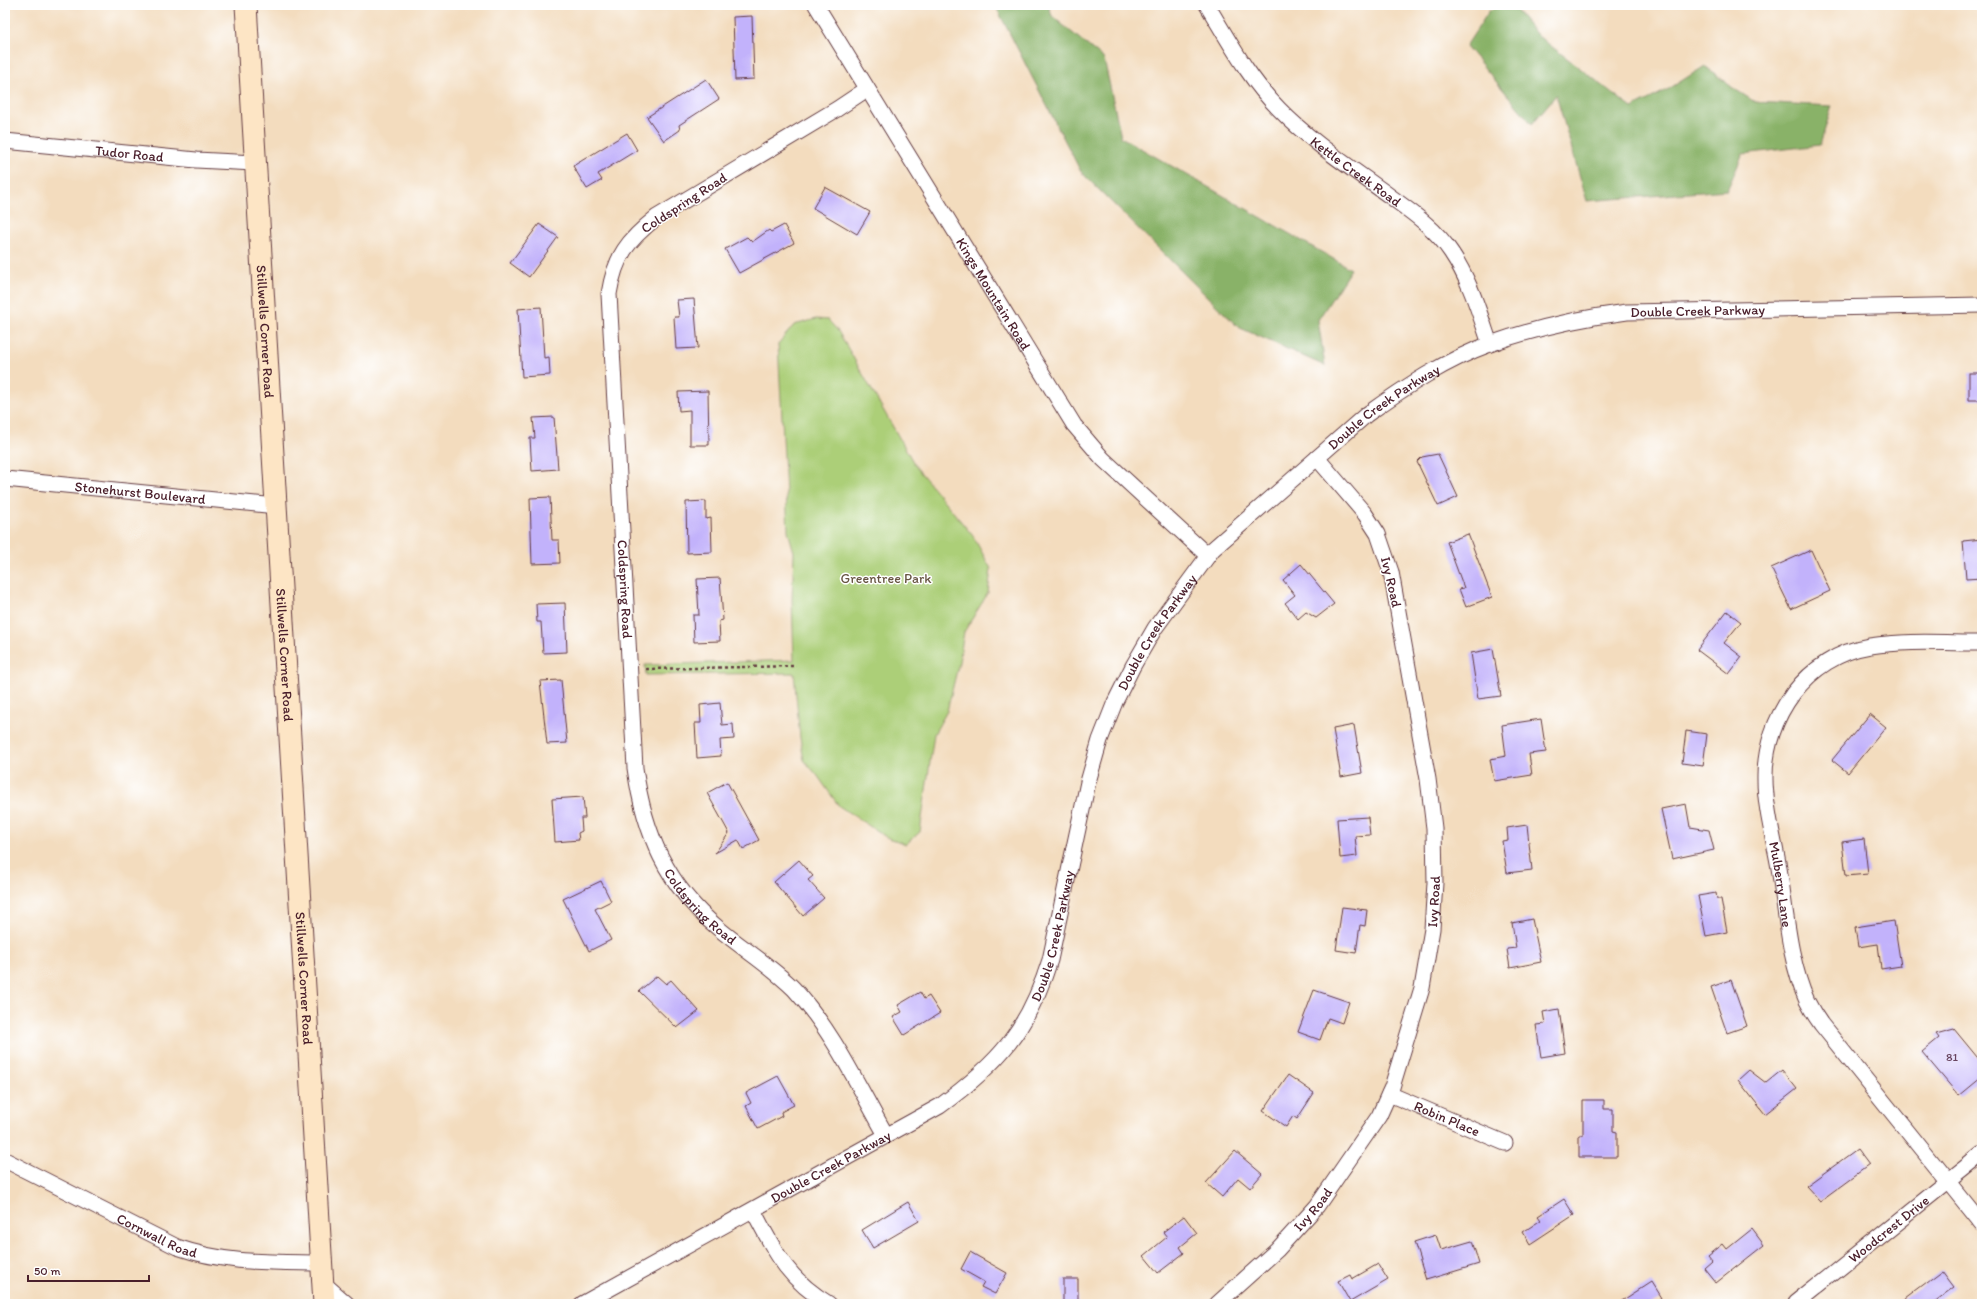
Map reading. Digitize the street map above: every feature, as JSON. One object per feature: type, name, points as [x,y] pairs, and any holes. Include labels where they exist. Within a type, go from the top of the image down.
[{"type":"street","name":"Stillwells Corner Road","points":[[246,5],[255,163],[259,200],[324,1304]]},
{"type":"street","name":"Kings Mountain Road","points":[[816,5],[1074,425],[1103,459],[1207,555]]},
{"type":"street","name":"Kettle Creek Road","points":[[1207,5],[1243,64],[1278,109],[1303,132],[1417,217],[1437,235],[1450,251],[1470,286],[1490,344]]},
{"type":"street","name":"Coldspring Road","points":[[867,89],[837,109],[658,217],[640,231],[622,251],[614,272],[609,294],[635,768],[643,814],[650,836],[665,867],[682,891],[701,913],[775,972],[810,1008],[834,1042],[886,1135]]},
{"type":"street","name":"Tudor Road","points":[[5,141],[196,160],[255,163]]},
{"type":"street","name":"Double Creek Parkway","points":[[582,1304],[940,1106],[972,1083],[1005,1049],[1030,1011],[1042,985],[1050,960],[1088,782],[1100,740],[1115,702],[1140,653],[1155,628],[1207,555],[1366,415],[1391,397],[1433,370],[1490,344],[1582,318],[1627,312],[1982,305]]},
{"type":"street","name":"Ivy Road","points":[[1218,1304],[1277,1250],[1317,1206],[1379,1116],[1389,1094],[1423,981],[1432,929],[1435,883],[1434,828],[1428,779],[1391,572],[1378,534],[1360,507],[1317,458]]},
{"type":"street","name":"Stonehurst Boulevard","points":[[5,479],[276,506]]},
{"type":"street","name":"Mulberry Lane","points":[[1982,642],[1890,644],[1858,649],[1834,658],[1807,678],[1787,701],[1773,729],[1765,766],[1766,792],[1796,968],[1808,1003],[1821,1024],[1982,1224]]},
{"type":"street","name":"Robin Place","points":[[1389,1094],[1504,1143]]},
{"type":"street","name":"Woodcrest Drive","points":[[1795,1304],[1982,1154]]},
{"type":"street","name":"Cornwall Road","points":[[5,1160],[177,1247],[195,1253],[239,1262],[322,1273]]},
{"type":"street","points":[[753,1210],[783,1265],[800,1284],[829,1304]]},
{"type":"street","points":[[322,1273],[346,1304]]},
{"type":"path","points":[[646,669],[796,666]]},
{"type":"green space","points":[[995,5],[1048,5],[1052,16],[1104,59],[1121,137],[1351,269],[1318,320],[1325,366],[1238,327],[1081,172]]},
{"type":"green space","points":[[1499,5],[1512,5],[1538,36],[1632,108],[1667,90],[1705,66],[1733,88],[1755,102],[1832,106],[1820,145],[1743,154],[1727,190],[1587,201],[1556,95],[1532,124],[1466,46],[1489,11]]},
{"type":"green space","name":"Greentree Park","points":[[816,319],[828,320],[838,331],[916,467],[973,536],[991,569],[988,593],[964,632],[959,662],[947,711],[934,734],[920,832],[906,844],[886,837],[839,806],[817,775],[804,760],[800,738],[794,673],[646,675],[645,665],[794,660],[792,599],[794,552],[788,531],[778,344],[794,325]]},
{"type":"building","points":[[752,16],[754,79],[735,80],[733,17]]},
{"type":"building","points":[[706,79],[719,99],[679,125],[680,130],[664,141],[647,117]]},
{"type":"building","points":[[627,133],[637,150],[598,174],[602,180],[587,189],[573,166]]},
{"type":"building","points":[[825,187],[870,212],[857,234],[813,208]]},
{"type":"building","points":[[539,224],[558,237],[529,277],[510,263]]},
{"type":"building","points":[[784,225],[794,243],[739,273],[725,249],[747,237],[752,242],[769,230],[771,232]]},
{"type":"building","points":[[694,299],[698,348],[676,349],[674,317],[679,317],[677,300]]},
{"type":"building","points":[[541,307],[544,358],[549,357],[550,375],[522,377],[518,309]]},
{"type":"building","points":[[1969,373],[1982,373],[1982,400],[1969,400]]},
{"type":"building","points":[[708,391],[709,445],[690,445],[690,410],[679,411],[678,392]]},
{"type":"building","points":[[554,417],[558,469],[532,471],[530,438],[535,438],[533,418]]},
{"type":"building","points":[[1438,454],[1458,497],[1438,506],[1417,462],[1422,457]]},
{"type":"building","points":[[550,497],[552,540],[559,540],[560,563],[532,564],[530,498]]},
{"type":"building","points":[[706,501],[706,519],[711,518],[712,552],[687,553],[686,502]]},
{"type":"building","points":[[1468,534],[1492,597],[1466,607],[1459,589],[1464,588],[1447,542]]},
{"type":"building","points":[[1982,539],[1982,578],[1966,579],[1963,541]]},
{"type":"building","points":[[1811,550],[1830,591],[1791,609],[1771,568]]},
{"type":"building","points":[[1301,564],[1334,604],[1316,618],[1306,612],[1298,619],[1285,603],[1295,595],[1283,580]]},
{"type":"building","points":[[720,578],[723,620],[719,621],[720,641],[694,642],[693,615],[699,615],[697,579]]},
{"type":"building","points":[[565,603],[567,652],[543,653],[541,622],[537,622],[536,604]]},
{"type":"building","points":[[1727,611],[1741,622],[1724,643],[1742,657],[1729,674],[1697,650]]},
{"type":"building","points":[[1493,649],[1501,696],[1478,699],[1471,653]]},
{"type":"building","points":[[561,680],[567,743],[547,744],[540,681]]},
{"type":"building","points":[[720,703],[722,725],[733,724],[734,739],[720,740],[721,756],[697,758],[695,723],[701,723],[700,705]]},
{"type":"building","points":[[1870,714],[1886,727],[1848,773],[1832,760]]},
{"type":"building","points":[[1541,719],[1546,752],[1529,754],[1532,775],[1494,781],[1490,759],[1506,756],[1502,725]]},
{"type":"building","points":[[1354,725],[1362,773],[1341,777],[1333,729]]},
{"type":"building","points":[[1686,731],[1707,734],[1703,766],[1682,763]]},
{"type":"building","points":[[727,782],[759,840],[743,849],[738,840],[715,853],[729,833],[707,793]]},
{"type":"building","points":[[583,797],[585,818],[581,818],[582,831],[578,833],[579,840],[555,842],[552,799]]},
{"type":"building","points":[[1686,804],[1690,827],[1709,830],[1714,850],[1672,859],[1661,809]]},
{"type":"building","points":[[1368,817],[1370,835],[1355,836],[1357,856],[1340,858],[1337,819]]},
{"type":"building","points":[[1527,825],[1532,870],[1507,873],[1502,841],[1508,840],[1507,828]]},
{"type":"building","points":[[1864,839],[1868,874],[1846,876],[1842,842]]},
{"type":"building","points":[[799,860],[813,876],[808,880],[824,898],[803,916],[774,882]]},
{"type":"building","points":[[601,881],[611,901],[595,909],[611,940],[589,951],[563,899]]},
{"type":"building","points":[[1716,893],[1717,899],[1721,899],[1727,932],[1706,936],[1698,896]]},
{"type":"building","points":[[1342,907],[1367,910],[1365,926],[1360,925],[1356,953],[1336,950]]},
{"type":"building","points":[[1532,919],[1541,962],[1510,968],[1507,949],[1516,948],[1512,923]]},
{"type":"building","points":[[1894,921],[1901,966],[1881,969],[1878,944],[1858,947],[1855,927]]},
{"type":"building","points":[[657,976],[666,984],[671,980],[699,1011],[677,1028],[639,991]]},
{"type":"building","points":[[1731,980],[1747,1026],[1727,1033],[1711,987]]},
{"type":"building","points":[[1314,990],[1349,1002],[1342,1023],[1328,1018],[1320,1040],[1298,1032]]},
{"type":"building","points":[[920,992],[924,999],[929,996],[940,1013],[904,1035],[893,1017],[902,1012],[898,1005]]},
{"type":"building","points":[[1559,1009],[1565,1053],[1541,1057],[1536,1025],[1545,1024],[1543,1012]]},
{"type":"building","points":[[1954,1029],[1982,1063],[1982,1077],[1959,1096],[1922,1052],[1939,1038],[1936,1034]]},
{"type":"building","points":[[1749,1070],[1766,1083],[1782,1070],[1797,1089],[1765,1114],[1738,1080]]},
{"type":"building","points":[[1288,1075],[1314,1093],[1297,1119],[1293,1116],[1286,1127],[1263,1111]]},
{"type":"building","points":[[778,1076],[794,1105],[781,1112],[782,1116],[758,1129],[746,1106],[751,1103],[746,1093]]},
{"type":"building","points":[[1583,1100],[1604,1100],[1604,1109],[1613,1109],[1613,1131],[1617,1132],[1617,1157],[1579,1157],[1579,1135],[1583,1135]]},
{"type":"building","points":[[1857,1149],[1869,1165],[1820,1201],[1806,1186]]},
{"type":"building","points":[[1235,1151],[1262,1174],[1250,1188],[1238,1178],[1222,1197],[1206,1183]]},
{"type":"building","points":[[1564,1199],[1574,1215],[1530,1244],[1523,1232],[1541,1220],[1538,1216]]},
{"type":"building","points":[[908,1202],[919,1221],[873,1248],[862,1230]]},
{"type":"building","points":[[1184,1216],[1197,1233],[1180,1247],[1184,1253],[1158,1273],[1144,1256],[1167,1237],[1163,1232]]},
{"type":"building","points":[[1752,1229],[1764,1245],[1716,1283],[1704,1268],[1712,1261],[1708,1256],[1723,1244],[1727,1249]]},
{"type":"building","points":[[1436,1235],[1441,1250],[1472,1241],[1479,1264],[1426,1280],[1414,1242]]},
{"type":"building","points":[[970,1252],[1007,1273],[995,1294],[981,1287],[984,1282],[961,1269]]},
{"type":"building","points":[[1378,1264],[1388,1280],[1350,1302],[1338,1281],[1350,1275],[1352,1279]]},
{"type":"building","points":[[1943,1271],[1955,1287],[1932,1304],[1899,1304]]},
{"type":"building","points":[[1063,1279],[1078,1279],[1078,1304],[1063,1304]]},
{"type":"building","points":[[1651,1282],[1661,1298],[1651,1304],[1617,1304]]}]
